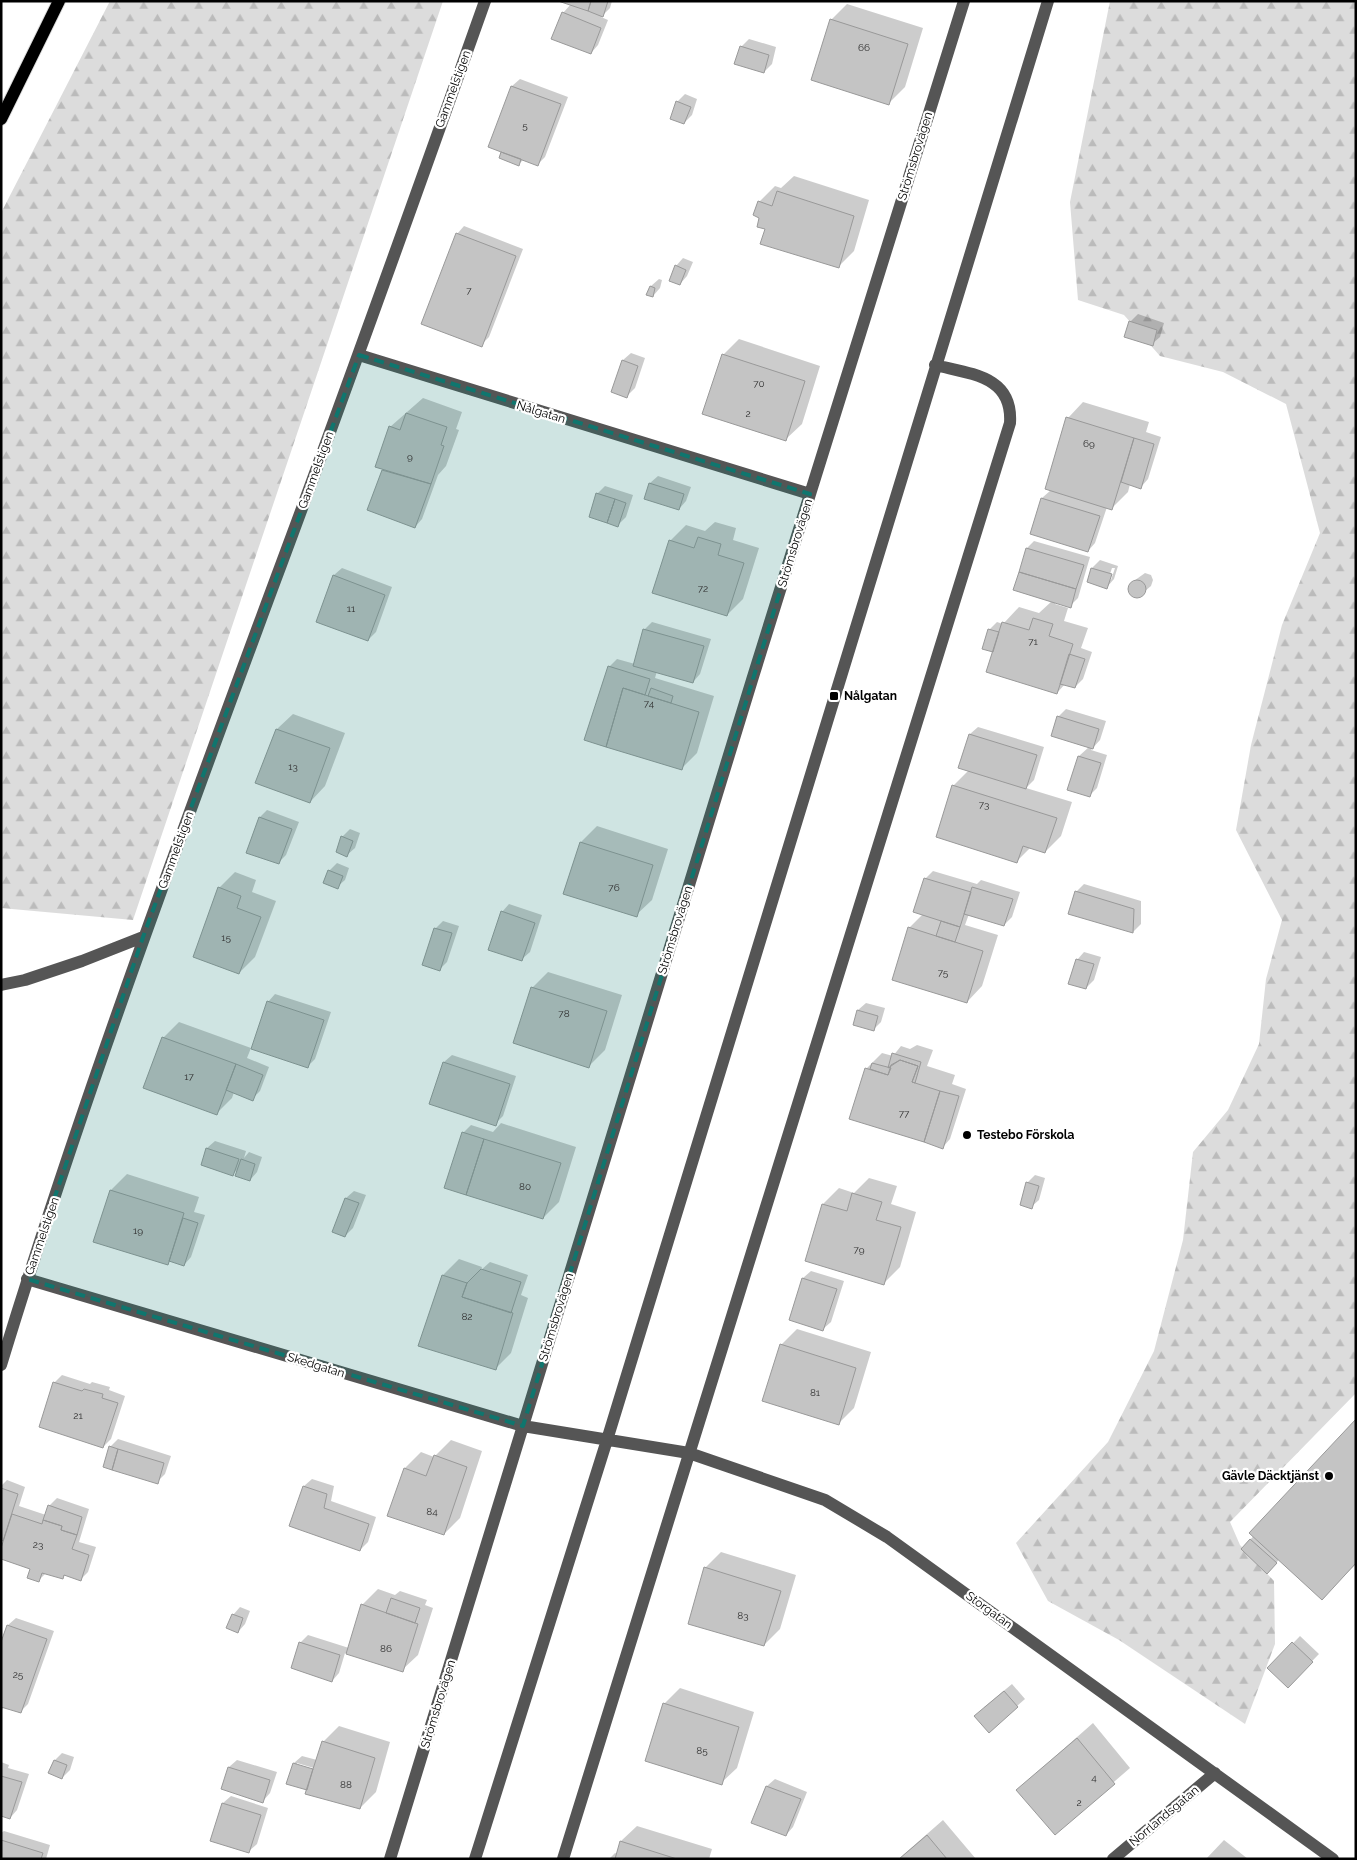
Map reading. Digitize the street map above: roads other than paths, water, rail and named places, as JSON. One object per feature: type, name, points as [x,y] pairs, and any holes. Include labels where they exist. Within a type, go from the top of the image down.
[{"type":"main road","points":[[1,119],[59,1]]},
{"type":"street","name":"Gammelstigen","points":[[1,1365],[27,1279],[143,937],[359,355],[485,1]]},
{"type":"street","name":"Strömsbrovägen","points":[[390,1859],[810,494],[964,1]]},
{"type":"street","points":[[475,1859],[606,1440],[1048,1]]},
{"type":"street","name":"Nålgatan","points":[[359,355],[810,494]]},
{"type":"street","points":[[564,1859],[1010,423],[1008,398],[998,386],[973,375],[935,365]]},
{"type":"street","points":[[1,985],[25,980],[82,962],[143,937]]},
{"type":"street","name":"Skedgatan","points":[[27,1279],[523,1426],[606,1440]]},
{"type":"street","name":"Storgatan","points":[[606,1440],[690,1453],[800,1490],[825,1500],[868,1524],[1333,1859]]},
{"type":"street","name":"Norrlandsgatan","points":[[1113,1859],[1215,1773]]},
{"type":"place","name":"Nålgatan","points":[[834,696]]},
{"type":"place","name":"Testebo Förskola","points":[[967,1135]]},
{"type":"place","name":"Gävle Däcktjänst","points":[[1329,1476]]}]
